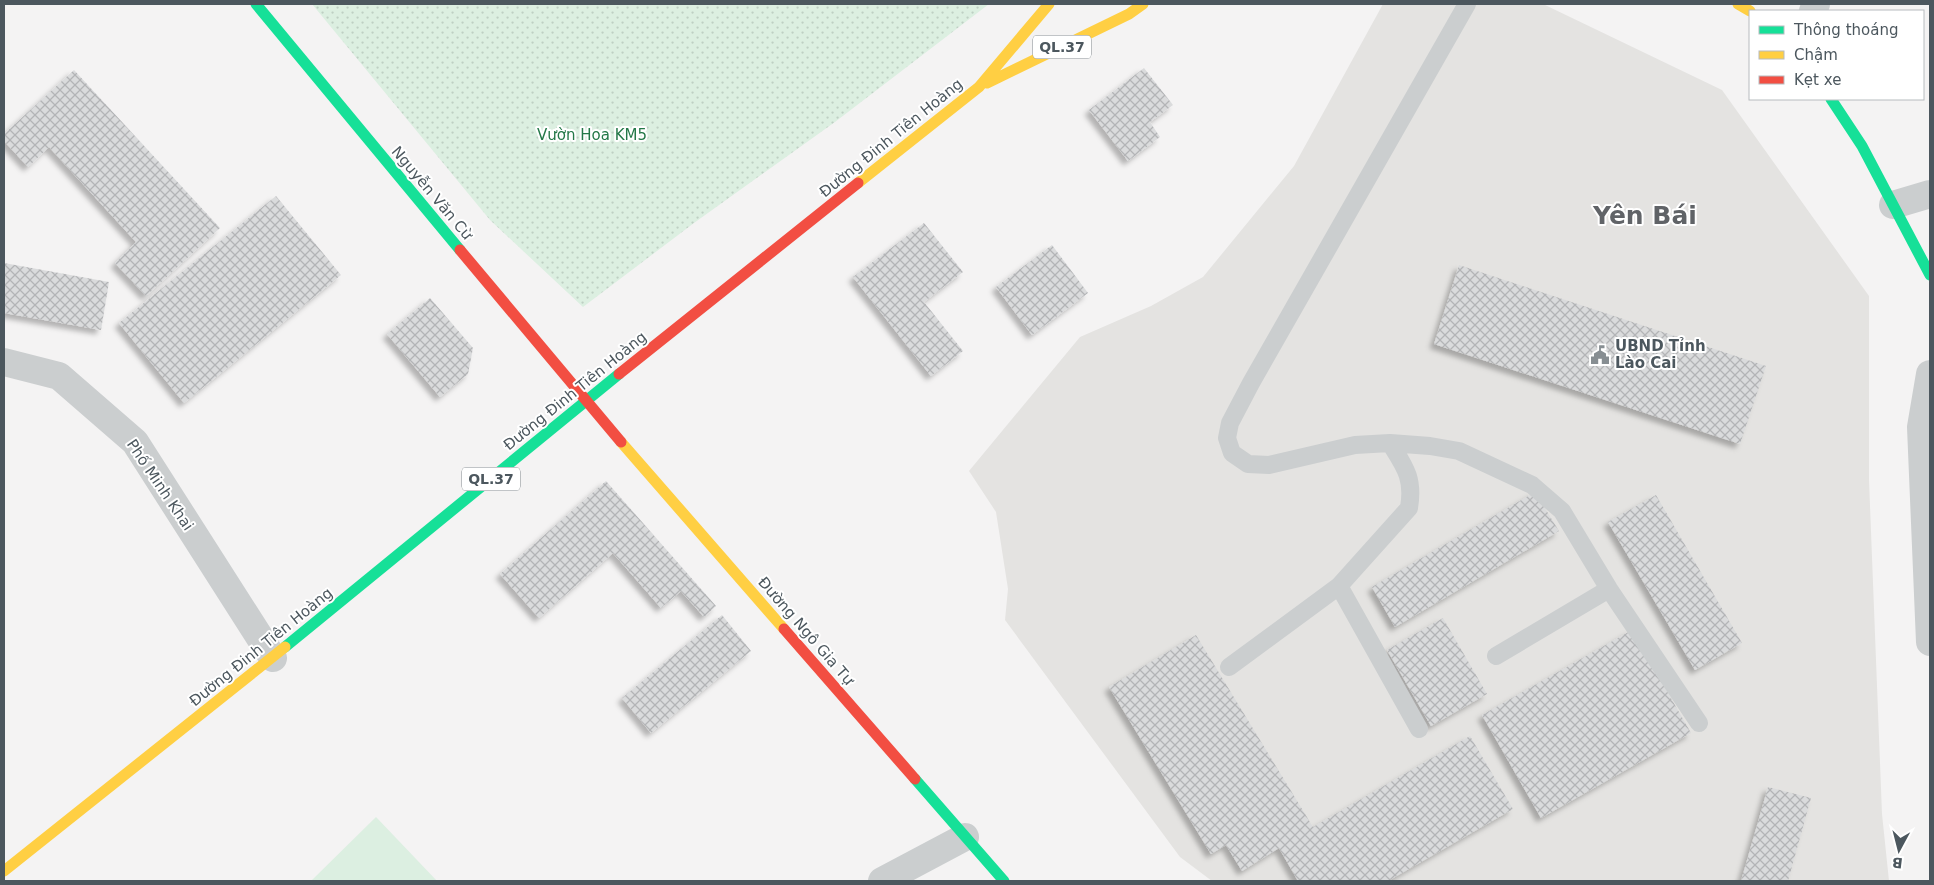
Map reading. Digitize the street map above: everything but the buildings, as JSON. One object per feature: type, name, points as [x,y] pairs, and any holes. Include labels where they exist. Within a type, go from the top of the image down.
[{"type":"main road","name":"Nguyễn Văn Cừ","points":[[256,4],[585,401]]},
{"type":"main road","name":"Đường Đinh Tiên Hoàng","points":[[4,871],[273,658],[585,401],[979,87],[1049,4]]},
{"type":"main road","name":"Đường Đinh Tiên Hoàng","points":[[979,87],[1129,14],[1143,4]]},
{"type":"main road","points":[[1738,4],[1749,10]]},
{"type":"main road","points":[[1832,100],[1862,146],[1930,275]]},
{"type":"main road","name":"Đường Ngô Gia Tự","points":[[585,401],[1004,881]]},
{"type":"street","points":[[1893,205],[1930,194]]},
{"type":"street","name":"Phố Minh Khai","points":[[4,362],[60,376],[135,442],[273,658]]},
{"type":"street","points":[[1930,374],[1921,427],[1930,642]]},
{"type":"street","points":[[882,881],[965,837]]},
{"type":"lane","points":[[1467,4],[1251,383],[1230,423],[1227,438],[1232,453],[1248,464],[1269,465],[1355,444],[1390,443],[1430,446],[1459,451],[1532,484],[1562,511],[1609,589],[1699,723]]},
{"type":"lane","points":[[1229,667],[1339,586],[1410,508],[1412,492],[1406,468],[1390,443]]},
{"type":"lane","points":[[1339,586],[1419,729]]},
{"type":"lane","points":[[1496,656],[1609,589]]},
{"type":"shaded area","points":[[1383,4],[1543,4],[1722,90],[1869,296],[1869,480],[1882,814],[1889,881],[1212,881],[1180,857],[1005,620],[1008,589],[996,512],[969,471],[1080,337],[1151,306],[1203,277],[1294,166]]},
{"type":"green space","name":"Vườn Hoa KM5","points":[[312,4],[989,4],[835,122],[694,223],[583,307],[490,220]]},
{"type":"green space","points":[[376,817],[437,881],[311,881]]},
{"type":"traffic: fast","points":[[256,4],[460,250]]},
{"type":"traffic: fast","points":[[1832,100],[1862,146],[1930,275]]},
{"type":"traffic: fast","points":[[285,647],[619,374]]},
{"type":"traffic: fast","points":[[915,779],[1004,881]]},
{"type":"traffic: slow","points":[[858,183],[979,87],[1049,4]]},
{"type":"traffic: slow","points":[[987,83],[1129,14],[1143,4]]},
{"type":"traffic: slow","points":[[1738,4],[1749,10]]},
{"type":"traffic: slow","points":[[621,442],[784,629]]},
{"type":"traffic: slow","points":[[4,871],[285,647]]},
{"type":"traffic: jam","points":[[619,374],[858,183]]},
{"type":"traffic: jam","points":[[460,250],[621,442]]},
{"type":"traffic: jam","points":[[784,629],[915,779]]},
{"type":"place","name":"UBND Tỉnh Lào Cai","points":[[1600,355]]},
{"type":"district","name":"Yên Bái","points":[[1645,215]]}]
